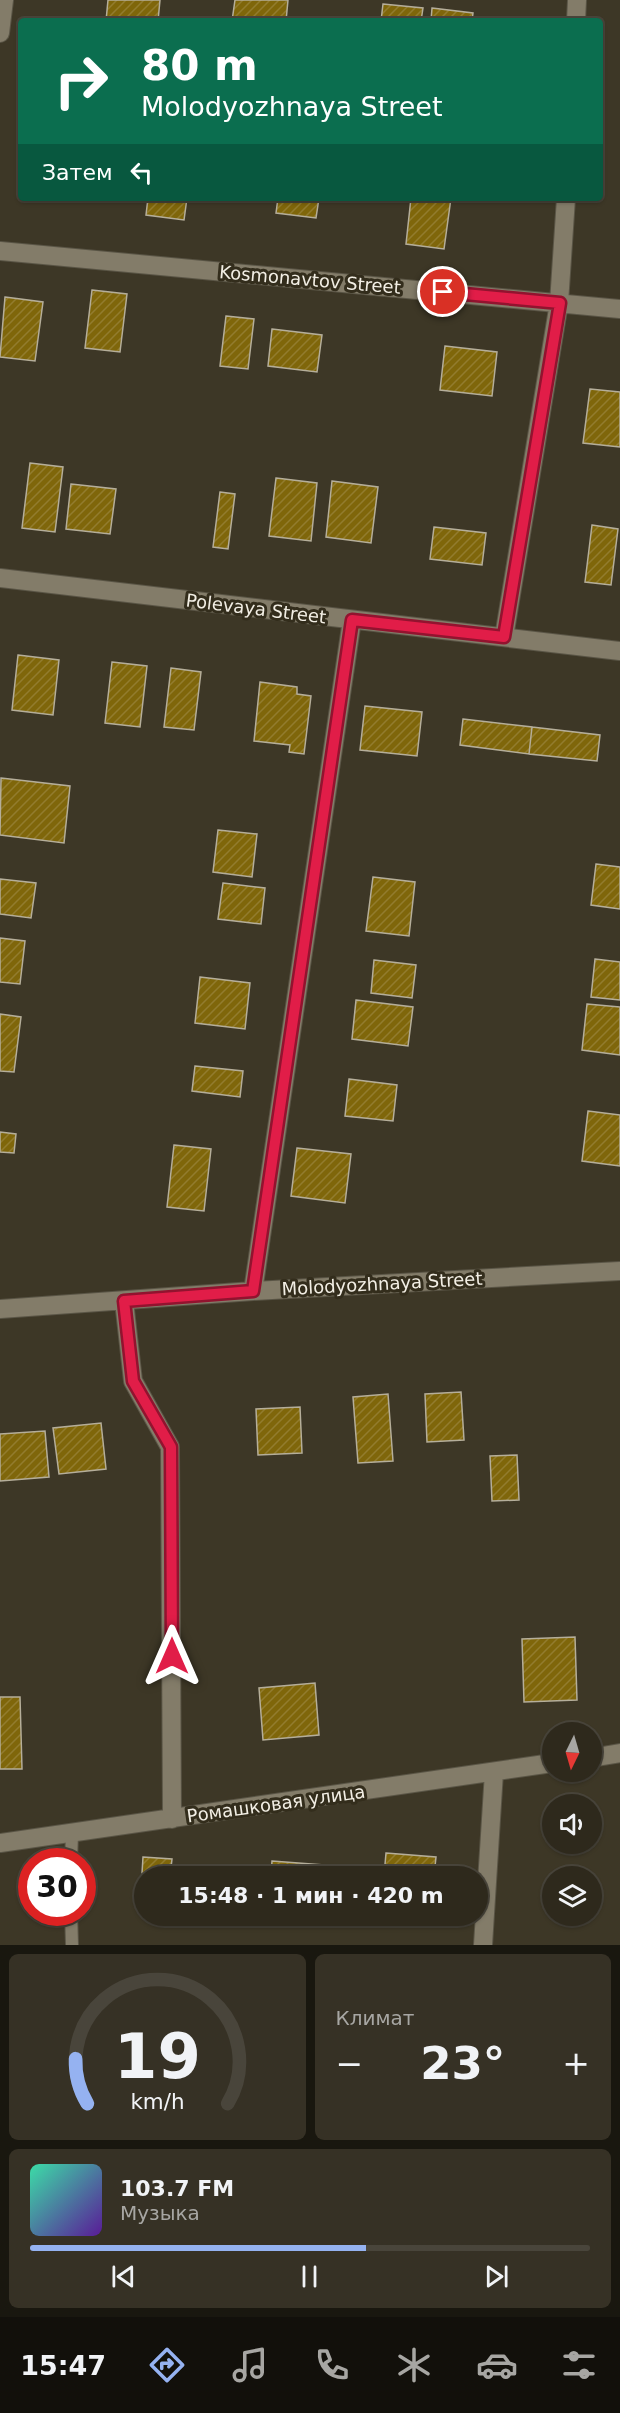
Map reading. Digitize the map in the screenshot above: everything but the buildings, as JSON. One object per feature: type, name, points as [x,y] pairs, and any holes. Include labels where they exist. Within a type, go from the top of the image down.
[{"type":"street","points":[[0,33],[3,0]]},
{"type":"street","points":[[576,18],[577,0]]},
{"type":"street","points":[[504,637],[560,303],[566,201]]},
{"type":"street","name":"Kosmonavtov Street","points":[[0,251],[620,309]]},
{"type":"street","name":"Polevaya Street","points":[[0,578],[620,651]]},
{"type":"street","points":[[253,1291],[352,620]]},
{"type":"street","name":"Molodyozhnaya Street","points":[[0,1309],[253,1291],[620,1271]]},
{"type":"street","points":[[124,1301],[133,1381],[171,1447],[172,1819]]},
{"type":"street","points":[[602,1756],[620,1753]]},
{"type":"street","name":"Ромашковая улица","points":[[0,1843],[542,1765]]},
{"type":"street","points":[[483,1945],[494,1772]]},
{"type":"lane","points":[[72,1834],[72,1848]]},
{"type":"lane","points":[[71,1926],[72,1945]]},
{"type":"route","points":[[172,1656],[171,1447],[133,1381],[124,1301],[253,1291],[352,620],[504,637],[560,303],[443,292]]}]
